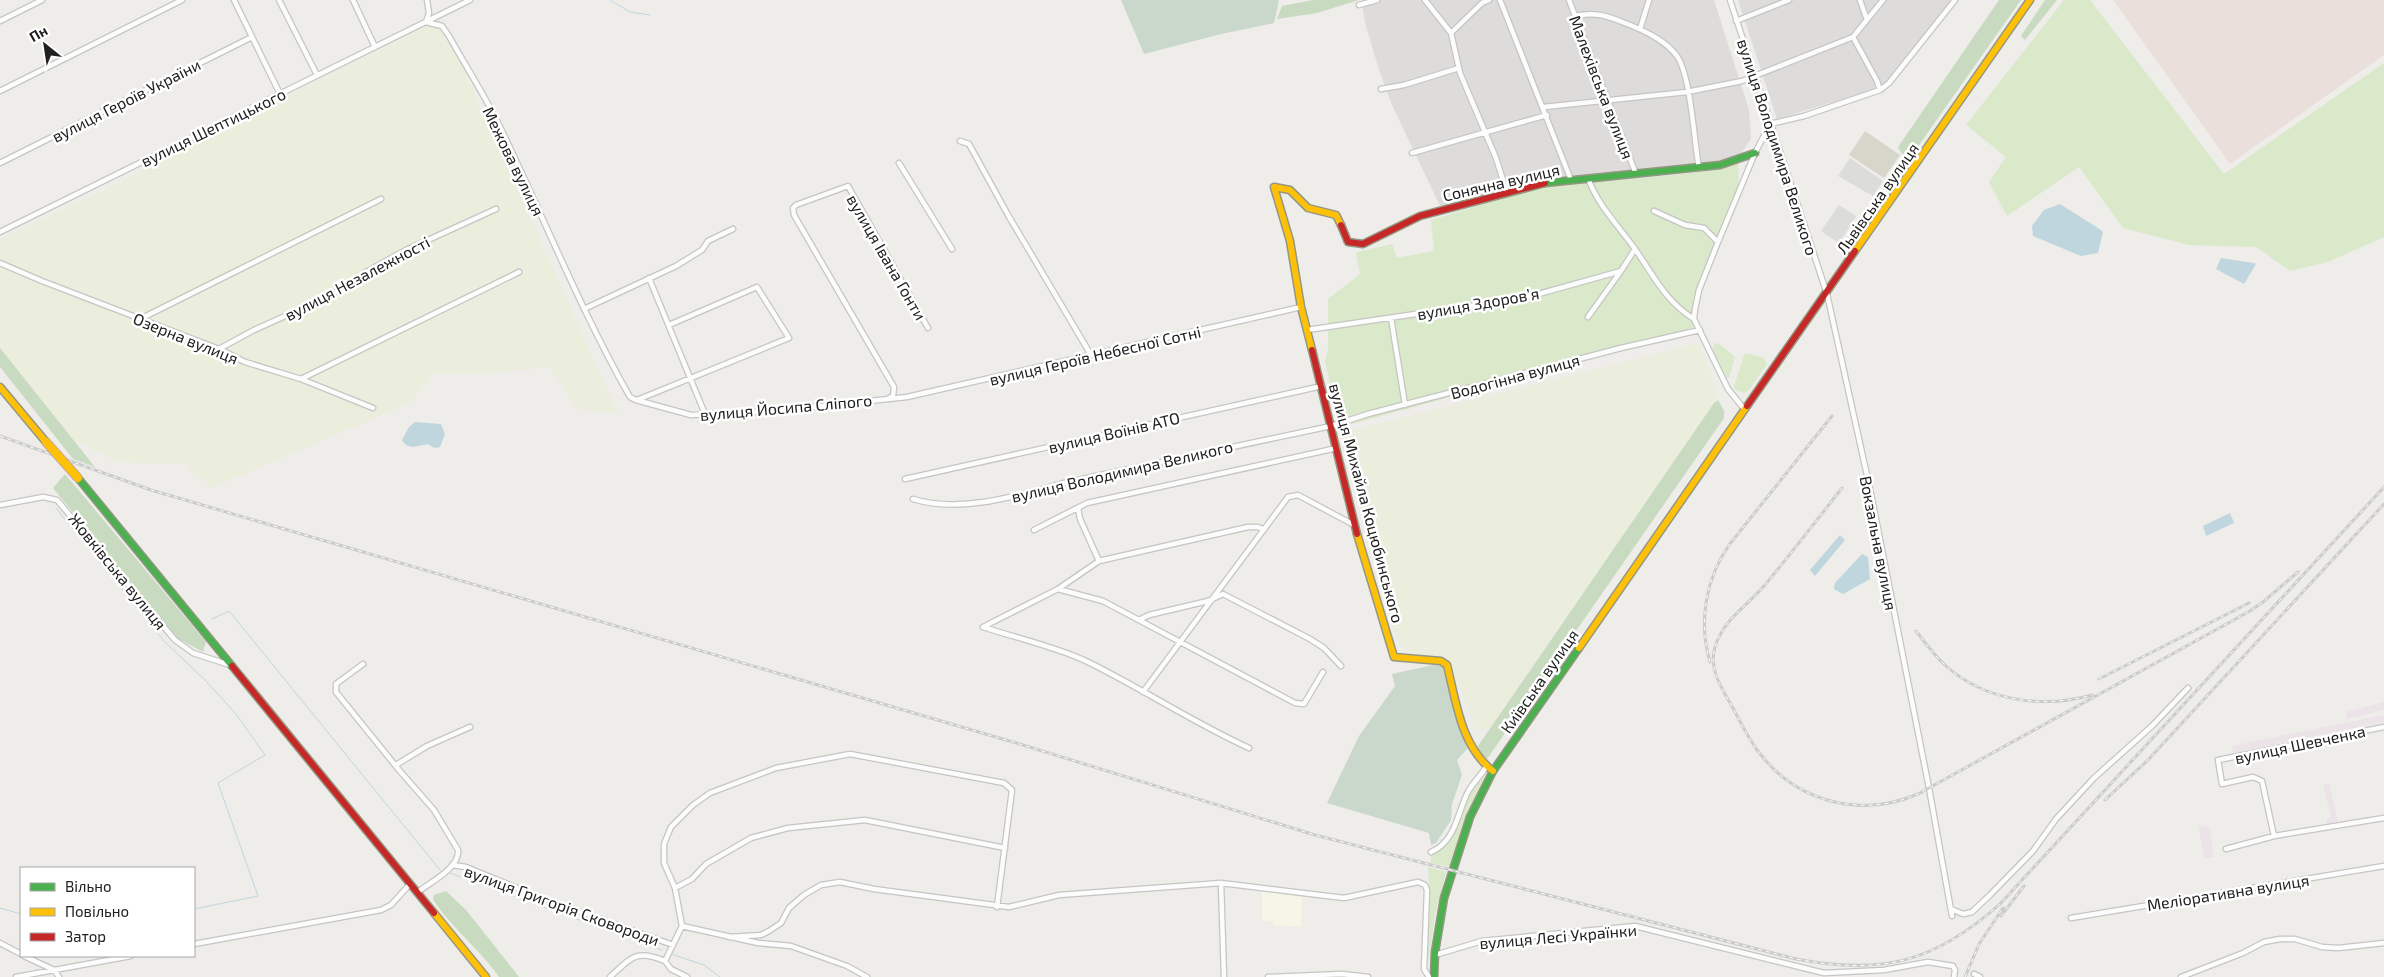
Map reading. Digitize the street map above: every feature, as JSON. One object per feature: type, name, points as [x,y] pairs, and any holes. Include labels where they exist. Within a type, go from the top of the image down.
[{"type":"main road","name":"Львівська вулиця","points":[[1732,429],[2030,0]]},
{"type":"main road","name":"Сонячна вулиця","points":[[1336,214],[1348,242],[1363,244],[1420,216],[1538,184],[1720,165],[1755,153]]},
{"type":"main road","name":"вулиця Михайла Коцюбинського","points":[[1336,214],[1308,208],[1290,190],[1274,187],[1290,241],[1301,307],[1336,448],[1356,526],[1394,657],[1441,661],[1447,665],[1471,748],[1490,769]]},
{"type":"main road","points":[[0,387],[78,478],[486,977]]},
{"type":"main road","name":"Київська вулиця","points":[[1434,977],[1434,955],[1440,915],[1472,811],[1490,769],[1732,429]]},
{"type":"street","points":[[0,21],[42,0]]},
{"type":"street","points":[[0,90],[182,0]]},
{"type":"street","points":[[234,0],[280,94]]},
{"type":"street","points":[[280,0],[318,75]]},
{"type":"street","points":[[353,0],[375,47]]},
{"type":"street","points":[[426,0],[429,13],[426,22]]},
{"type":"street","name":"вулиця Шептицького","points":[[0,232],[470,0]]},
{"type":"street","points":[[1359,5],[1377,0]]},
{"type":"street","points":[[1425,0],[1451,33],[1459,68],[1507,193]]},
{"type":"street","points":[[1451,33],[1482,3],[1490,0]]},
{"type":"street","points":[[1500,0],[1544,107],[1571,180]]},
{"type":"street","name":"Малехівська вулиця","points":[[1569,0],[1606,101],[1636,174]]},
{"type":"street","points":[[1640,29],[1649,0]]},
{"type":"street","name":"вулиця Володимира Великого","points":[[1730,0],[1827,294]]},
{"type":"street","points":[[1736,21],[1790,0]]},
{"type":"street","points":[[1860,0],[1867,20]]},
{"type":"street","points":[[1544,107],[1687,92],[1742,81],[1853,37],[1882,0]]},
{"type":"street","points":[[1694,319],[1699,290],[1755,153],[1770,124],[1804,116],[1880,90],[1889,83],[1955,0]]},
{"type":"street","points":[[1575,16],[1590,13],[1604,15],[1640,29],[1665,43],[1678,58],[1687,92],[1699,168]]},
{"type":"street","name":"Межова вулиця","points":[[426,22],[442,26],[500,126],[563,260],[586,315],[630,397],[636,400]]},
{"type":"street","name":"вулиця Героїв України","points":[[0,163],[252,37]]},
{"type":"street","points":[[1853,37],[1880,90]]},
{"type":"street","points":[[1381,89],[1404,85],[1459,68]]},
{"type":"street","points":[[1412,153],[1547,115]]},
{"type":"street","points":[[960,141],[969,144],[1008,216],[1090,355]]},
{"type":"street","points":[[899,163],[952,249]]},
{"type":"street","points":[[1588,178],[1594,194],[1610,219],[1634,249],[1652,276],[1678,309],[1694,319],[1728,389],[1745,410]]},
{"type":"street","name":"вулиця Івана Гонти","points":[[888,398],[893,396],[894,387],[794,215],[796,205],[848,186],[928,328]]},
{"type":"street","points":[[140,319],[381,199]]},
{"type":"street","name":"вулиця Незалежності","points":[[219,349],[254,330],[323,299],[406,250],[496,209]]},
{"type":"street","points":[[1654,211],[1685,225],[1704,228],[1718,242]]},
{"type":"street","points":[[584,309],[692,257],[702,250],[708,241],[733,229]]},
{"type":"street","points":[[1588,316],[1621,271],[1634,249]]},
{"type":"street","name":"Озерна вулиця","points":[[0,262],[219,349],[245,362],[301,379],[374,408]]},
{"type":"street","name":"вулиця Здоровʼя","points":[[1307,330],[1524,298],[1621,271]]},
{"type":"street","points":[[301,379],[519,272]]},
{"type":"street","points":[[649,278],[705,414]]},
{"type":"street","points":[[636,400],[789,338],[757,287],[669,325]]},
{"type":"street","name":"Вокзальна вулиця","points":[[1827,294],[1870,489],[1930,792],[1951,910]]},
{"type":"street","name":"вулиця Героїв Небесної Сотні","points":[[888,398],[924,393],[1301,307]]},
{"type":"street","points":[[1391,318],[1405,405]]},
{"type":"street","name":"Водогінна вулиця","points":[[1331,426],[1621,348],[1700,330]]},
{"type":"street","name":"вулиця Воїнів АТО","points":[[905,479],[1322,386]]},
{"type":"street","name":"вулиця Йосипа Сліпого","points":[[636,400],[691,415],[776,411],[888,398]]},
{"type":"street","name":"вулиця Володимира Великого","points":[[912,499],[931,504],[977,502],[1331,426]]},
{"type":"street","name":"вулиця Володимира Великого","points":[[1034,530],[1083,504],[1336,448]]},
{"type":"street","points":[[1144,692],[1288,497],[1298,495],[1356,526]]},
{"type":"street","name":"Жовківська вулиця","points":[[0,505],[43,497],[57,500],[175,640],[193,653],[231,665]]},
{"type":"street","points":[[1078,508],[1080,519],[1099,561]]},
{"type":"street","points":[[1249,748],[1211,730],[1084,661],[983,628],[1058,589],[1099,561],[1248,527],[1258,527],[1264,530]]},
{"type":"street","points":[[1058,589],[1104,601],[1295,703],[1304,704],[1323,672]]},
{"type":"street","points":[[1139,620],[1149,615],[1223,594],[1258,614],[1301,634],[1324,648],[1341,666]]},
{"type":"street","points":[[363,664],[336,684],[336,692],[434,810],[458,852],[457,858],[452,865],[435,881],[418,892]]},
{"type":"street","points":[[1952,916],[1951,910],[1963,914],[1972,912],[1990,895],[2033,851],[2056,819],[2094,778],[2152,726],[2188,688]]},
{"type":"street","name":"вулиця Шевченка","points":[[2274,836],[2262,781],[2252,777],[2222,784],[2218,760],[2384,726]]},
{"type":"street","points":[[396,765],[427,746],[470,727]]},
{"type":"street","points":[[665,961],[682,926],[676,888],[664,863],[664,844],[671,827],[693,805],[710,793],[742,779],[776,768],[850,754],[1004,783],[1012,790],[997,907]]},
{"type":"street","points":[[1431,852],[1446,842],[1455,826],[1469,790],[1490,769]]},
{"type":"street","points":[[2226,849],[2274,836],[2384,818]]},
{"type":"street","points":[[676,888],[692,879],[706,864],[751,838],[788,828],[865,820],[1005,848]]},
{"type":"street","name":"вулиця Григорія Сковороди","points":[[452,865],[466,867],[529,894],[672,946]]},
{"type":"street","name":"Меліоративна вулиця","points":[[2071,918],[2384,866]]},
{"type":"street","points":[[728,937],[761,935],[781,923],[789,908],[804,895],[821,885],[840,882],[874,889],[997,907],[1009,907],[1059,895],[1222,884],[1344,898],[1421,882],[1425,885],[1427,894],[1424,926],[1424,969],[1429,977]]},
{"type":"street","points":[[195,944],[381,910],[392,905],[410,884]]},
{"type":"street","points":[[1222,884],[1224,977]]},
{"type":"street","points":[[682,926],[758,944],[791,946],[847,966],[867,977]]},
{"type":"street","name":"вулиця Лесі Українки","points":[[1434,955],[1482,942],[1635,926],[1824,973],[1884,970],[1928,962],[1953,966],[1955,970],[1954,977]]},
{"type":"street","points":[[2181,977],[2264,942],[2280,939],[2295,939],[2322,947],[2338,948],[2384,942]]},
{"type":"street","points":[[0,943],[20,953]]},
{"type":"street","points":[[610,977],[640,955],[649,955],[665,961],[671,969],[687,977]]},
{"type":"street","points":[[27,957],[54,970],[59,977]]},
{"type":"street","points":[[16,977],[126,957]]},
{"type":"street","points":[[2199,970],[2201,977]]},
{"type":"street","points":[[1268,977],[1342,974],[1368,977]]},
{"type":"street","points":[[1974,974],[1980,977]]},
{"type":"shaded area","points":[[1121,0],[1279,1],[1274,23],[1221,34],[1144,54]]},
{"type":"shaded area","points":[[1367,0],[1714,0],[1749,110],[1751,139],[1740,155],[1720,162],[1537,182],[1441,208],[1392,105],[1379,70],[1365,23],[1362,4]]},
{"type":"shaded area","points":[[1738,0],[1951,0],[1891,78],[1876,89],[1777,119]]},
{"type":"shaded area","points":[[2113,0],[2384,0],[2384,55],[2230,164]]},
{"type":"shaded area","points":[[441,19],[618,414],[576,408],[550,367],[479,374],[433,374],[410,403],[211,488],[185,463],[149,464],[116,461],[73,439],[0,348],[0,239],[102,191]]},
{"type":"shaded area","points":[[1865,131],[1900,155],[1884,178],[1849,155]]},
{"type":"shaded area","points":[[1850,158],[1883,181],[1873,196],[1838,176]]},
{"type":"shaded area","points":[[1839,205],[1856,216],[1839,243],[1821,231]]},
{"type":"shaded area","points":[[1698,343],[1712,376],[1718,400],[1714,403],[1489,729],[1478,730],[1475,728],[1451,663],[1412,653],[1403,647],[1397,638],[1382,598],[1342,433]]},
{"type":"shaded area","points":[[1438,664],[1444,665],[1468,748],[1457,760],[1462,775],[1452,804],[1451,820],[1436,843],[1431,845],[1429,833],[1327,803],[1359,736],[1395,686],[1392,674]]},
{"type":"shaded area","points":[[2384,702],[2384,710],[2347,719],[2346,712]]},
{"type":"shaded area","points":[[2384,715],[2384,722],[2233,753],[2232,746]]},
{"type":"shaded area","points":[[2329,783],[2338,822],[2328,825],[2326,819],[2331,817],[2323,785]]},
{"type":"shaded area","points":[[2209,826],[2214,857],[2204,859],[2199,827]]},
{"type":"shaded area","points":[[1262,891],[1302,897],[1301,927],[1273,925],[1273,922],[1262,920]]},
{"type":"green space","points":[[1313,0],[1359,0],[1317,13],[1277,19],[1282,6]]},
{"type":"green space","points":[[1999,0],[2021,0],[1907,162],[1898,147]]},
{"type":"green space","points":[[2045,0],[2057,0],[2025,40],[2021,36]]},
{"type":"green space","points":[[2064,0],[2090,0],[2224,174],[2384,63],[2384,237],[2328,262],[2290,271],[2256,247],[2189,245],[2123,228],[2079,167],[2007,216],[1989,182],[2006,157],[1966,125]]},
{"type":"green space","points":[[1738,163],[1739,184],[1693,299],[1694,327],[1598,357],[1341,427],[1325,362],[1328,349],[1328,299],[1360,274],[1357,252],[1392,244],[1397,258],[1434,251],[1431,220],[1541,187],[1675,175],[1714,170]]},
{"type":"green space","points":[[1718,343],[1735,357],[1729,378],[1726,377],[1713,350],[1714,344]]},
{"type":"green space","points":[[0,348],[95,467],[73,459],[0,367]]},
{"type":"green space","points":[[1745,353],[1764,358],[1767,364],[1748,391],[1744,393],[1735,390],[1734,386]]},
{"type":"green space","points":[[1718,400],[1724,411],[1724,418],[1487,759],[1478,753],[1478,746],[1714,403]]},
{"type":"green space","points":[[65,474],[206,642],[203,652],[177,638],[53,488]]},
{"type":"green space","points":[[1486,772],[1464,821],[1451,867],[1431,863],[1431,853],[1442,848],[1450,839],[1471,791],[1477,780]]},
{"type":"green space","points":[[1428,867],[1446,872],[1435,915],[1428,963],[1430,895]]},
{"type":"green space","points":[[446,891],[466,910],[519,977],[499,977],[448,919],[433,899],[434,895]]},
{"type":"water","points":[[2060,204],[2103,232],[2098,253],[2081,256],[2033,236],[2032,226],[2044,210]]},
{"type":"water","points":[[2221,258],[2256,264],[2244,284],[2216,269]]},
{"type":"water","points":[[415,422],[441,424],[445,434],[440,447],[434,448],[428,444],[412,447],[406,445],[402,440],[409,427]]},
{"type":"water","points":[[2230,513],[2234,523],[2206,536],[2203,526]]},
{"type":"water","points":[[1840,535],[1845,540],[1815,576],[1810,570]]},
{"type":"water","points":[[1862,554],[1868,557],[1870,579],[1843,594],[1834,589],[1835,583]]},
{"type":"waterway","points":[[610,0],[630,12],[650,15]]},
{"type":"waterway","points":[[56,508],[164,641],[206,681],[236,714],[265,755],[218,783],[258,896],[195,909]]},
{"type":"waterway","points":[[212,619],[229,611],[440,870]]},
{"type":"waterway","points":[[450,873],[662,950]]},
{"type":"waterway","points":[[0,908],[20,914]]},
{"type":"waterway","points":[[671,954],[704,965],[720,977]]},
{"type":"railway","points":[[1710,662],[1706,647],[1706,601],[1721,558],[1729,545],[1832,416]]},
{"type":"railway","points":[[0,436],[151,490],[1013,742],[1315,835],[1796,959],[1827,964],[1855,965],[1881,964],[1906,960],[1929,952],[1976,924],[2000,904],[2384,487]]},
{"type":"railway","points":[[1842,488],[1764,586],[1724,629],[1715,647],[1713,664],[1721,687],[1750,739],[1761,755],[1776,771],[1794,785],[1813,795],[1854,805],[1875,805],[1897,801],[1918,794],[2250,611],[2298,572]]},
{"type":"railway","points":[[2105,800],[2148,760],[2384,504]]},
{"type":"railway","points":[[2099,679],[2249,603]]},
{"type":"railway","points":[[1916,631],[1934,654],[1961,678],[1996,694],[2015,699],[2035,701],[2054,701],[2092,695]]},
{"type":"railway","points":[[2001,916],[2024,886]]},
{"type":"railway","points":[[1965,977],[1979,944],[2003,908]]},
{"type":"traffic: fast","points":[[1545,183],[1720,165],[1755,153]]},
{"type":"traffic: fast","points":[[78,478],[232,666]]},
{"type":"traffic: fast","points":[[1434,977],[1435,952],[1444,898],[1470,817],[1493,771],[1579,648]]},
{"type":"traffic: slow","points":[[1855,251],[2030,0]]},
{"type":"traffic: slow","points":[[1312,350],[1301,307],[1290,241],[1274,187],[1290,190],[1308,208],[1336,215],[1341,225]]},
{"type":"traffic: slow","points":[[0,387],[46,442]]},
{"type":"traffic: slow","points":[[1579,648],[1747,406]]},
{"type":"traffic: slow","points":[[46,442],[78,478]]},
{"type":"traffic: slow","points":[[1357,534],[1394,657],[1441,661],[1447,665],[1457,708],[1467,736],[1482,761],[1493,771]]},
{"type":"traffic: slow","points":[[434,913],[486,977]]},
{"type":"traffic: jam","points":[[1341,225],[1348,242],[1363,244],[1420,216],[1545,183]]},
{"type":"traffic: jam","points":[[1747,406],[1855,251]]},
{"type":"traffic: jam","points":[[1312,350],[1357,534]]},
{"type":"traffic: jam","points":[[232,666],[434,913]]}]
